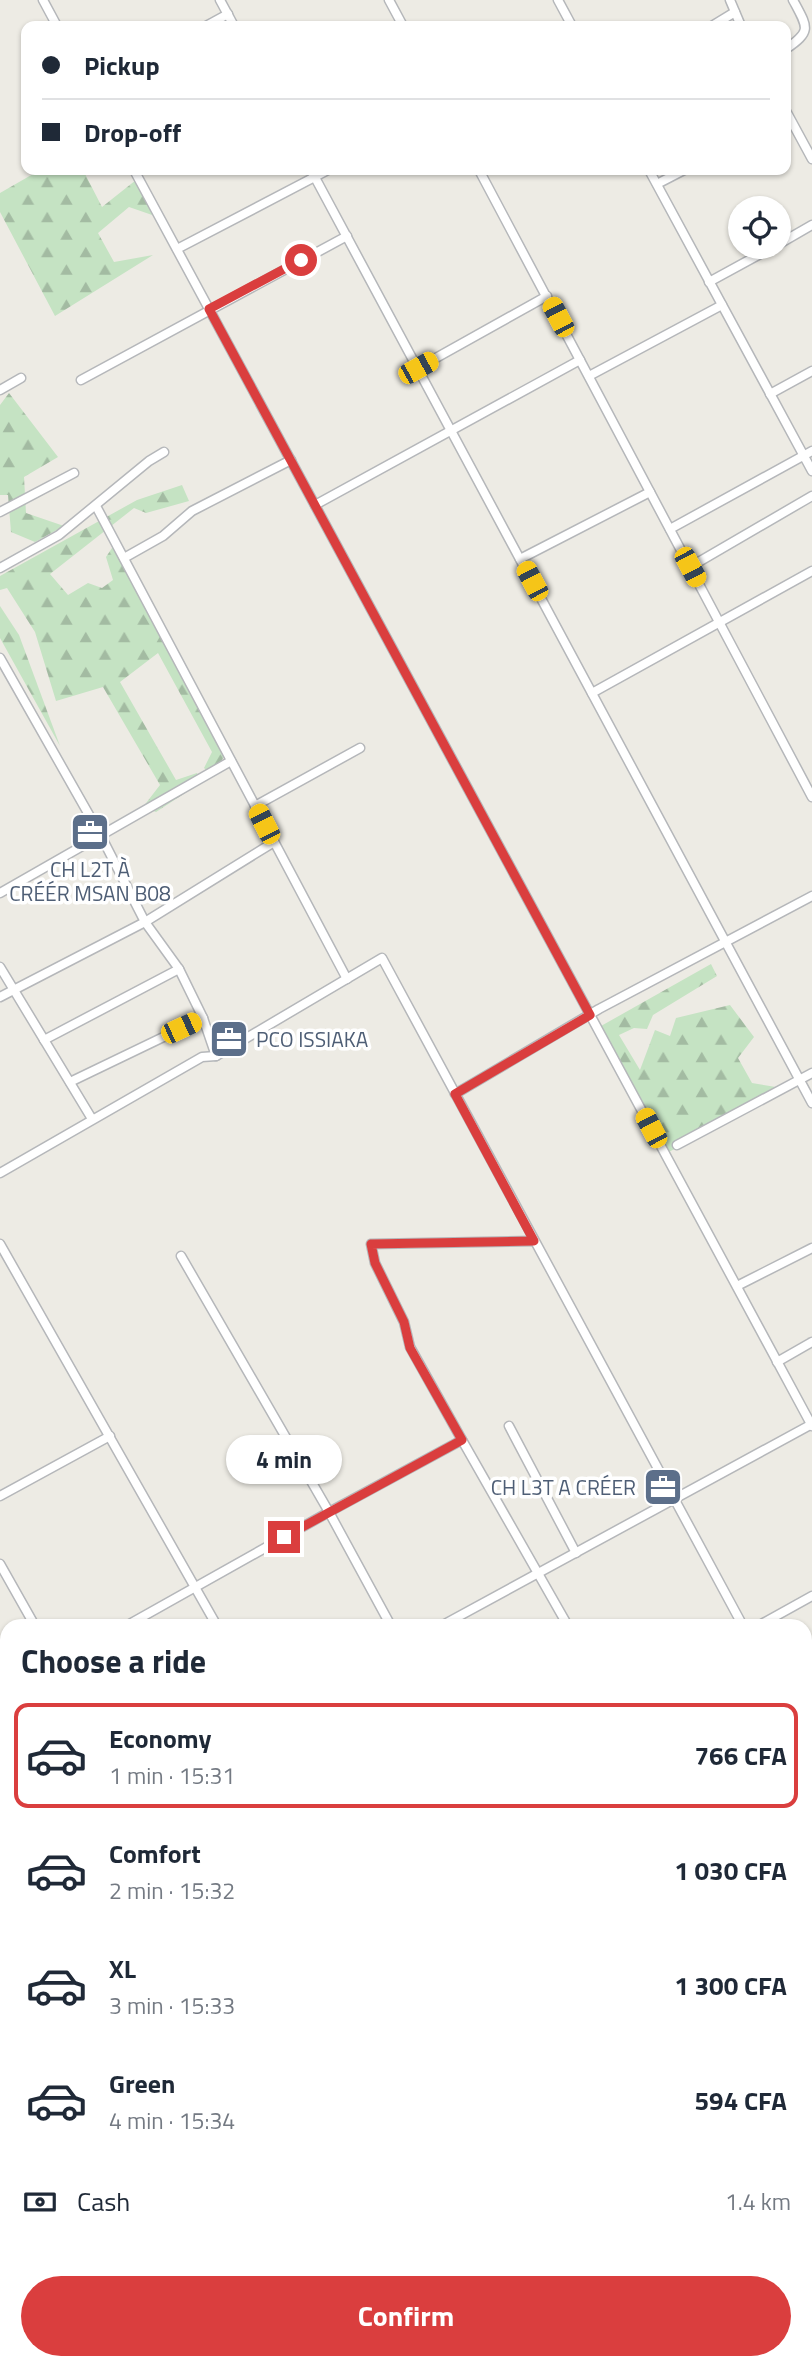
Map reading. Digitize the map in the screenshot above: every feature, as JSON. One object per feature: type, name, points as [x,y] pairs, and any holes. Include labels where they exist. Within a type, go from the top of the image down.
[{"type":"street","points":[[43,0],[54,21]]},
{"type":"street","points":[[220,0],[232,21]]},
{"type":"street","points":[[389,0],[400,21]]},
{"type":"street","points":[[558,0],[569,21]]},
{"type":"street","points":[[730,0],[739,21]]},
{"type":"street","points":[[791,46],[807,33],[807,27],[793,0]]},
{"type":"street","points":[[720,21],[735,12]]},
{"type":"street","points":[[215,21],[228,14]]},
{"type":"street","points":[[791,122],[812,159]]},
{"type":"street","points":[[137,175],[812,1425],[454,1619]]},
{"type":"street","points":[[177,249],[309,175]]},
{"type":"street","points":[[314,175],[812,1103]]},
{"type":"street","points":[[482,175],[812,797]]},
{"type":"street","points":[[652,175],[771,394],[808,453],[812,471]]},
{"type":"street","points":[[656,184],[674,175]]},
{"type":"street","points":[[791,237],[812,225]]},
{"type":"street","points":[[81,380],[347,236]]},
{"type":"street","points":[[709,282],[751,259]]},
{"type":"street","points":[[418,368],[547,296]]},
{"type":"street","points":[[589,376],[722,304]]},
{"type":"street","points":[[315,505],[580,360]]},
{"type":"street","points":[[771,394],[812,371]]},
{"type":"street","points":[[0,390],[21,378]]},
{"type":"street","points":[[0,568],[60,535],[149,461],[164,452]]},
{"type":"street","points":[[670,529],[808,453]]},
{"type":"street","points":[[124,558],[163,536],[192,511],[291,460]]},
{"type":"street","points":[[0,512],[74,473]]},
{"type":"street","points":[[520,559],[650,492]]},
{"type":"street","points":[[690,567],[812,495]]},
{"type":"street","points":[[96,506],[347,979]]},
{"type":"street","points":[[592,693],[812,571]]},
{"type":"street","points":[[0,658],[101,836],[145,922],[179,969],[204,1018],[216,1056]]},
{"type":"street","points":[[255,806],[360,748]]},
{"type":"street","points":[[0,893],[232,761]]},
{"type":"street","points":[[0,997],[145,922],[274,842]]},
{"type":"street","points":[[455,1094],[590,1015],[812,896]]},
{"type":"street","points":[[0,1174],[202,1057],[216,1056],[382,958],[739,1619]]},
{"type":"street","points":[[0,967],[92,1119]]},
{"type":"street","points":[[44,1040],[179,969]]},
{"type":"street","points":[[70,1082],[204,1018]]},
{"type":"street","points":[[677,1145],[812,1073]]},
{"type":"street","points":[[534,1241],[371,1244],[375,1263],[404,1322],[410,1348],[564,1619]]},
{"type":"street","points":[[0,1244],[213,1619]]},
{"type":"street","points":[[737,1286],[812,1248]]},
{"type":"street","points":[[181,1256],[329,1512],[387,1619]]},
{"type":"street","points":[[778,1362],[812,1342]]},
{"type":"street","points":[[509,1426],[576,1553]]},
{"type":"street","points":[[0,1496],[110,1436]]},
{"type":"street","points":[[138,1619],[462,1440]]},
{"type":"street","points":[[0,1564],[31,1619]]},
{"type":"street","points":[[771,1619],[812,1596]]},
{"type":"green space","points":[[31,175],[86,175],[102,207],[136,180],[155,216],[129,207],[98,233],[114,262],[153,255],[55,316],[0,212],[0,193]]},
{"type":"green space","points":[[9,393],[58,457],[24,477],[26,513],[64,526],[35,542],[11,532],[8,495],[0,495],[0,405]]},
{"type":"green space","points":[[182,485],[189,501],[146,513],[134,508],[50,574],[68,595],[88,583],[102,588],[113,580],[106,557],[118,539],[225,754],[214,777],[204,768],[212,752],[158,653],[120,682],[176,780],[197,773],[202,782],[156,812],[143,807],[160,785],[103,687],[56,701],[35,632],[7,588],[0,590],[0,576],[137,500]]},
{"type":"green space","points":[[0,606],[19,635],[60,746],[0,638]]},
{"type":"green space","points":[[711,964],[717,976],[653,1015],[647,1029],[634,1028],[619,1035],[640,1070],[655,1030],[670,1036],[676,1018],[730,1005],[754,1037],[738,1058],[752,1083],[782,1088],[669,1152],[601,1026]]},
{"type":"place","name":"CH L2T À CRÉÉR MSAN B08","points":[[90,832]]},
{"type":"place","name":"PCO ISSIAKA","points":[[229,1039]]},
{"type":"place","name":"CH L3T A CRÉER","points":[[663,1487]]},
{"type":"route","points":[[284,1537],[462,1440],[410,1348],[404,1322],[375,1263],[371,1244],[534,1241],[455,1094],[590,1015],[209,309],[301,260]]}]
